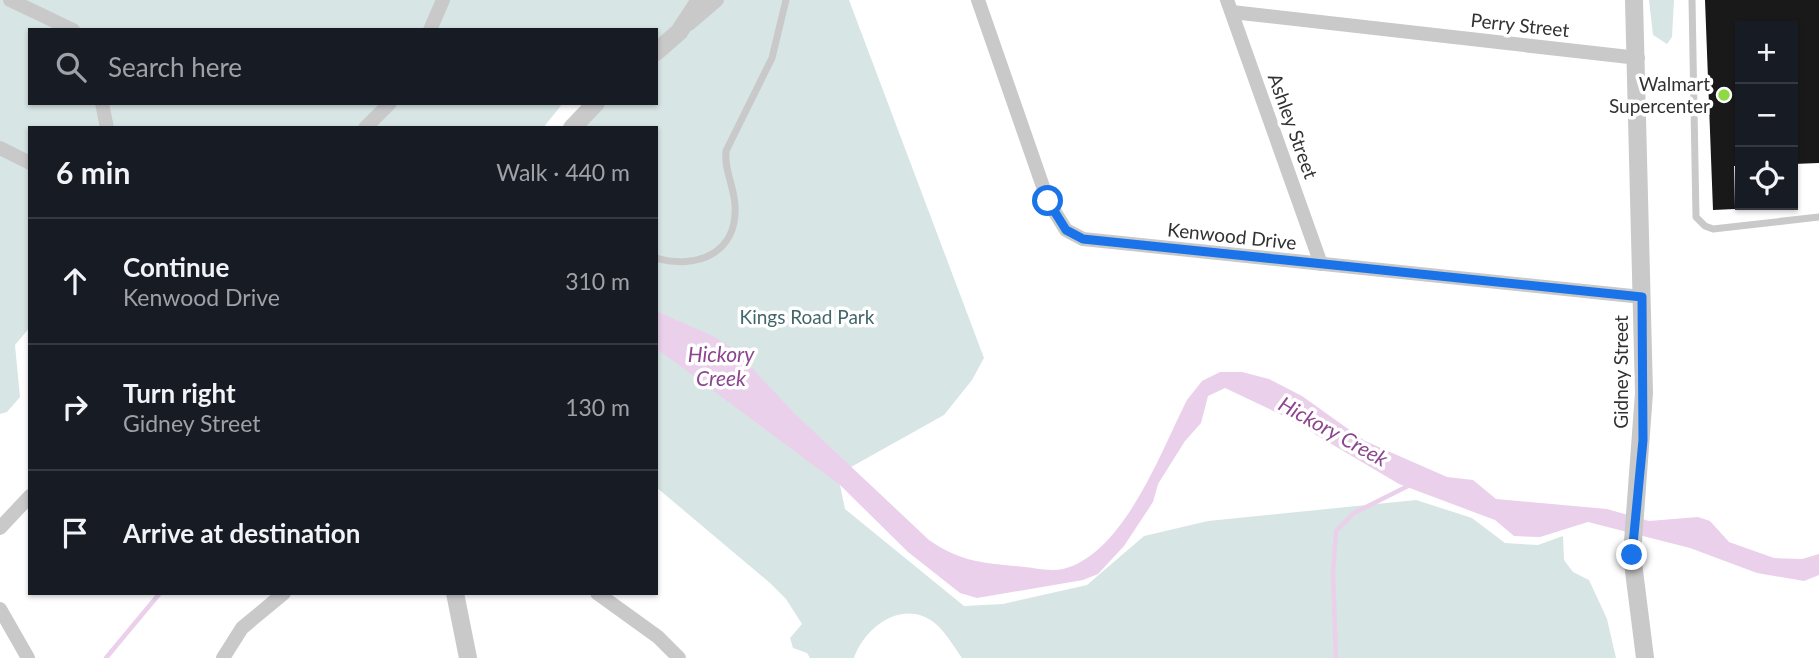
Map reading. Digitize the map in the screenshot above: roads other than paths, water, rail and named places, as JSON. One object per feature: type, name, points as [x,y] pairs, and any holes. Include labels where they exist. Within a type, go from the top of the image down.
[{"type":"street","points":[[10,0],[69,28]]},
{"type":"street","points":[[431,28],[443,0]]},
{"type":"street","points":[[678,32],[700,0]]},
{"type":"street","points":[[658,50],[717,0]]},
{"type":"street","name":"Kenwood Drive","points":[[978,0],[1048,201],[1066,230],[1093,240],[1642,297]]},
{"type":"street","name":"Gidney Street","points":[[1634,0],[1643,440],[1632,555],[1638,621],[1646,658]]},
{"type":"street","name":"Ashley Street","points":[[1230,6],[1321,264]]},
{"type":"street","name":"Perry Street","points":[[1230,6],[1637,58]]},
{"type":"street","points":[[102,105],[107,126]]},
{"type":"street","points":[[367,126],[388,105]]},
{"type":"street","points":[[574,126],[594,105]]},
{"type":"street","points":[[0,148],[28,162]]},
{"type":"street","points":[[0,528],[28,498]]},
{"type":"street","points":[[223,658],[242,628],[282,595]]},
{"type":"street","points":[[455,595],[468,658]]},
{"type":"street","points":[[600,595],[657,637],[679,658]]},
{"type":"street","points":[[0,609],[28,658]]},
{"type":"lane","points":[[658,258],[693,263],[714,253],[731,234],[735,203],[725,163],[726,151],[772,58],[786,0]]},
{"type":"lane","points":[[1692,0],[1696,217],[1705,226],[1713,229],[1819,217]]},
{"type":"water","name":"Hickory Creek","points":[[658,312],[713,336],[735,350],[794,413],[929,540],[949,552],[970,559],[1052,570],[1063,569],[1085,560],[1122,522],[1138,498],[1187,400],[1202,381],[1220,372],[1242,372],[1269,379],[1302,396],[1365,441],[1447,477],[1473,480],[1496,499],[1607,509],[1649,521],[1698,517],[1710,521],[1729,542],[1774,558],[1802,559],[1819,554],[1819,575],[1804,581],[1757,573],[1690,548],[1588,522],[1540,537],[1514,536],[1495,520],[1399,484],[1286,417],[1225,388],[1208,396],[1201,423],[1185,441],[1158,484],[1153,502],[1124,546],[1098,574],[1083,580],[977,598],[960,593],[908,552],[840,485],[658,349]]},
{"type":"waterway","points":[[1336,658],[1333,574],[1336,531],[1354,513],[1410,485]]},
{"type":"waterway","name":"Hickory Creek","points":[[106,658],[158,595]]},
{"type":"place","name":"Walmart Supercenter","points":[[1724,95]]},
{"type":"park label","name":"Kings Road Park","points":[[807,317]]}]
